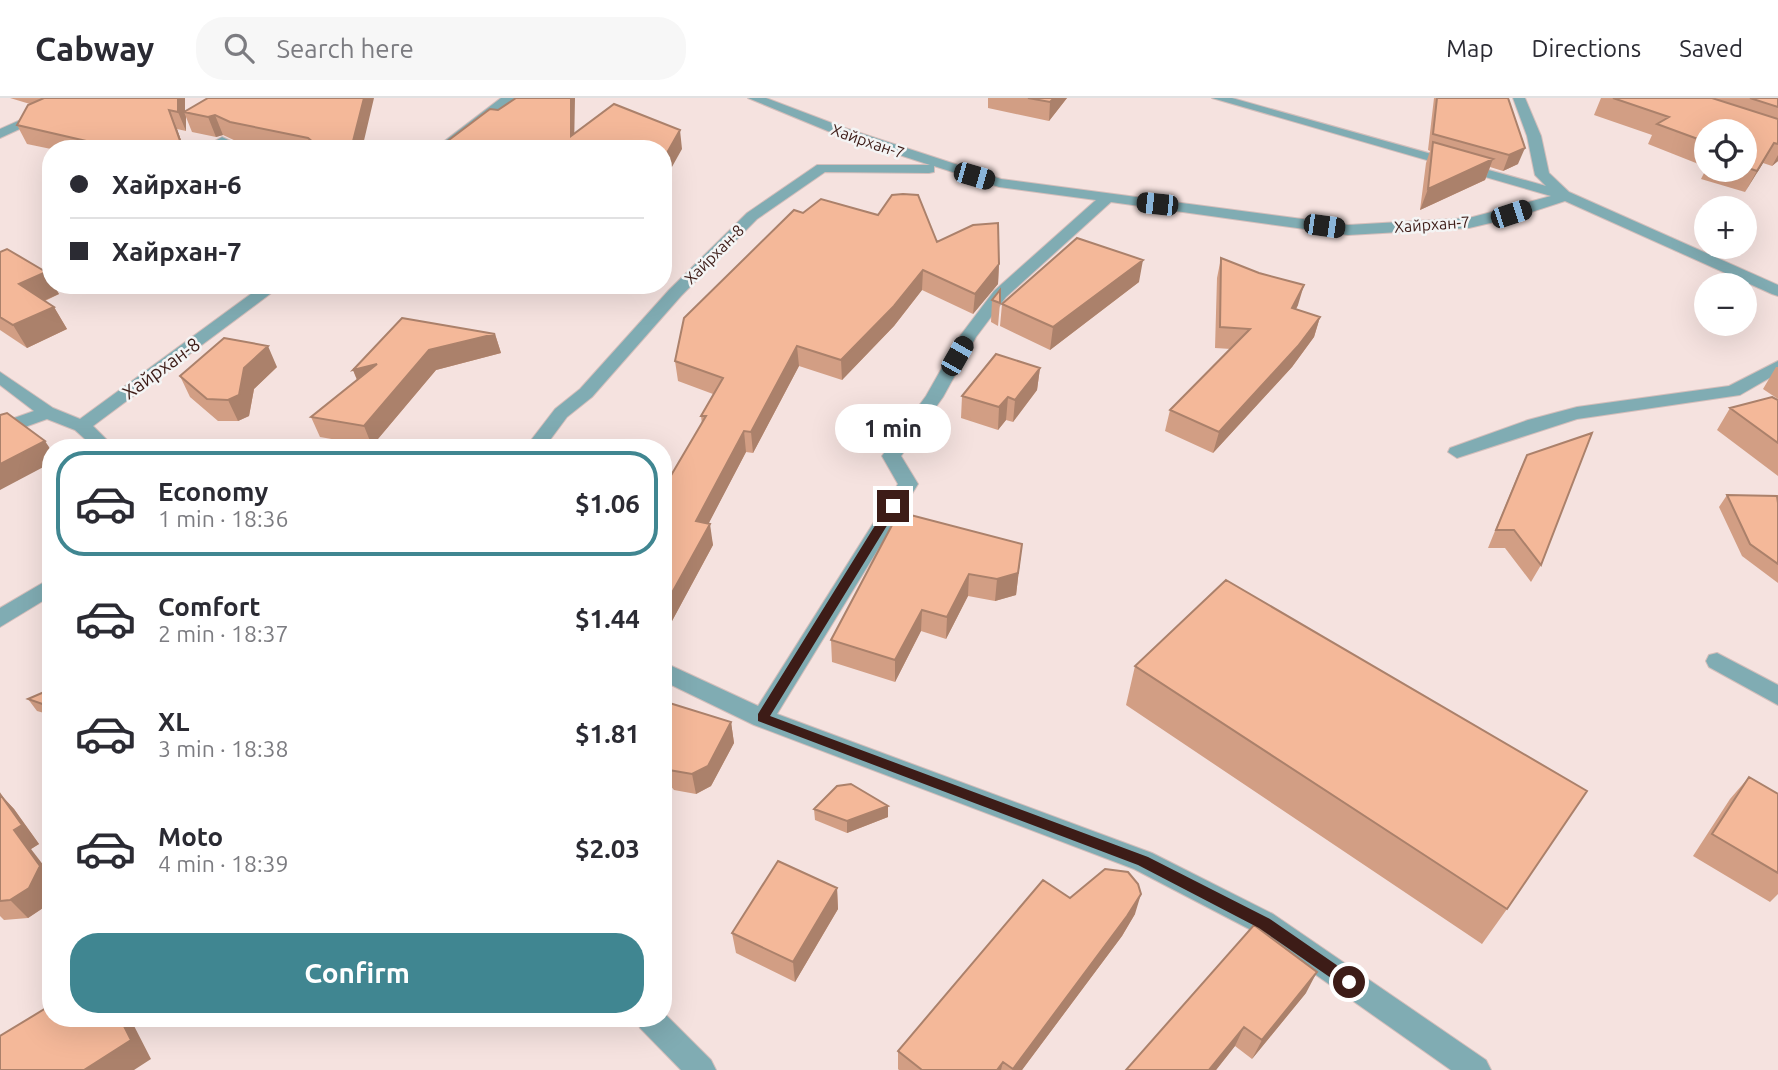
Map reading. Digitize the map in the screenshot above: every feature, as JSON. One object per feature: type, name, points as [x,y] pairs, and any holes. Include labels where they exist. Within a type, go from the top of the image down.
[{"type":"street","points":[[0,134],[81,98]]},
{"type":"street","points":[[453,140],[509,98]]},
{"type":"street","name":"Хайрхан-7","points":[[754,98],[949,169],[999,183],[1348,230],[1469,223],[1511,214],[1566,196]]},
{"type":"street","points":[[1218,98],[1566,196],[1778,291]]},
{"type":"street","points":[[1520,98],[1534,136],[1542,175],[1566,196]]},
{"type":"street","name":"Хайрхан-8","points":[[541,439],[561,413],[586,393],[675,293],[752,216],[822,168],[949,169]]},
{"type":"street","points":[[762,718],[908,484],[891,456],[934,397],[968,336],[1000,294],[1107,198]]},
{"type":"street","name":"Хайрхан-8","points":[[82,426],[262,294]]},
{"type":"street","points":[[1457,452],[1534,424],[1577,413],[1734,391],[1778,366]]},
{"type":"street","points":[[0,377],[47,412],[82,426],[96,439]]},
{"type":"street","points":[[1734,391],[1756,407]]},
{"type":"street","points":[[0,430],[47,412]]},
{"type":"street","points":[[0,619],[42,591]]},
{"type":"street","points":[[1717,661],[1778,696]]},
{"type":"street","points":[[672,675],[762,718],[1143,861],[1265,923],[1476,1070]]},
{"type":"street","points":[[659,1027],[701,1070]]},
{"type":"building","points":[[44,98],[178,98],[178,112],[169,110],[180,140],[82,140],[17,125],[28,105]]},
{"type":"building","points":[[208,98],[364,98],[353,140],[310,140],[230,122],[215,115],[208,117],[184,112]]},
{"type":"building","points":[[516,98],[571,98],[571,136],[614,104],[680,130],[672,144],[672,140],[449,140],[490,109],[498,110]]},
{"type":"building","points":[[1028,98],[1054,98],[1050,102]]},
{"type":"building","points":[[1437,98],[1508,98],[1525,148],[1509,155],[1433,134]]},
{"type":"building","points":[[1613,98],[1712,98],[1778,119],[1778,144],[1774,143],[1757,171],[1757,119],[1694,119],[1694,138],[1657,124],[1669,117]]},
{"type":"building","points":[[1750,98],[1778,98],[1778,107]]},
{"type":"building","points":[[1433,142],[1493,159],[1428,189]]},
{"type":"building","points":[[892,195],[918,195],[937,242],[973,225],[998,223],[999,264],[975,294],[923,270],[894,306],[841,360],[797,346],[751,432],[744,431],[696,521],[710,524],[672,593],[672,474],[706,416],[701,416],[723,378],[675,361],[684,318],[794,210],[803,213],[821,199],[878,215]]},
{"type":"building","points":[[1077,238],[1143,260],[1053,327],[1002,304]]},
{"type":"building","points":[[7,249],[42,270],[42,274],[19,284],[54,307],[13,325],[0,317],[0,252]]},
{"type":"building","points":[[1221,258],[1259,273],[1304,285],[1292,308],[1320,317],[1298,346],[1219,432],[1170,410],[1250,329],[1220,327]]},
{"type":"building","points":[[1000,290],[1000,303],[992,300]]},
{"type":"building","points":[[402,318],[495,334],[429,350],[364,426],[311,417],[377,364],[353,370]]},
{"type":"building","points":[[224,338],[268,346],[244,368],[239,395],[228,400],[207,399],[180,376]]},
{"type":"building","points":[[996,354],[1040,368],[1015,400],[1008,397],[999,407],[962,396]]},
{"type":"building","points":[[1772,397],[1778,400],[1778,443],[1730,408]]},
{"type":"building","points":[[7,413],[42,439],[42,443],[0,464],[0,415]]},
{"type":"building","points":[[1592,433],[1541,565],[1514,530],[1496,530],[1527,455]]},
{"type":"building","points":[[1727,495],[1777,496],[1778,564],[1750,544]]},
{"type":"building","points":[[899,512],[1022,544],[1018,573],[997,579],[969,574],[947,617],[922,610],[895,660],[831,640]]},
{"type":"building","points":[[1226,580],[1587,791],[1507,909],[1135,666]]},
{"type":"building","points":[[42,693],[42,704],[28,699]]},
{"type":"building","points":[[672,704],[731,722],[708,766],[692,774],[672,771]]},
{"type":"building","points":[[1749,777],[1778,794],[1778,873],[1712,834]]},
{"type":"building","points":[[851,784],[888,806],[847,821],[814,809],[837,786]]},
{"type":"building","points":[[0,794],[22,825],[14,830],[40,866],[29,888],[10,900],[0,901]]},
{"type":"building","points":[[778,861],[837,888],[793,962],[732,933]]},
{"type":"building","points":[[1105,869],[1128,872],[1138,884],[1141,894],[1013,1069],[1003,1062],[997,1070],[922,1070],[898,1051],[1043,880],[1070,898]]},
{"type":"building","points":[[1254,925],[1317,972],[1262,1040],[1244,1027],[1209,1070],[1126,1070]]},
{"type":"building","points":[[42,1010],[42,1027],[124,1027],[131,1040],[84,1070],[0,1070],[0,1036]]},
{"type":"route","points":[[893,506],[762,718],[1143,861],[1265,923],[1349,982]]}]
